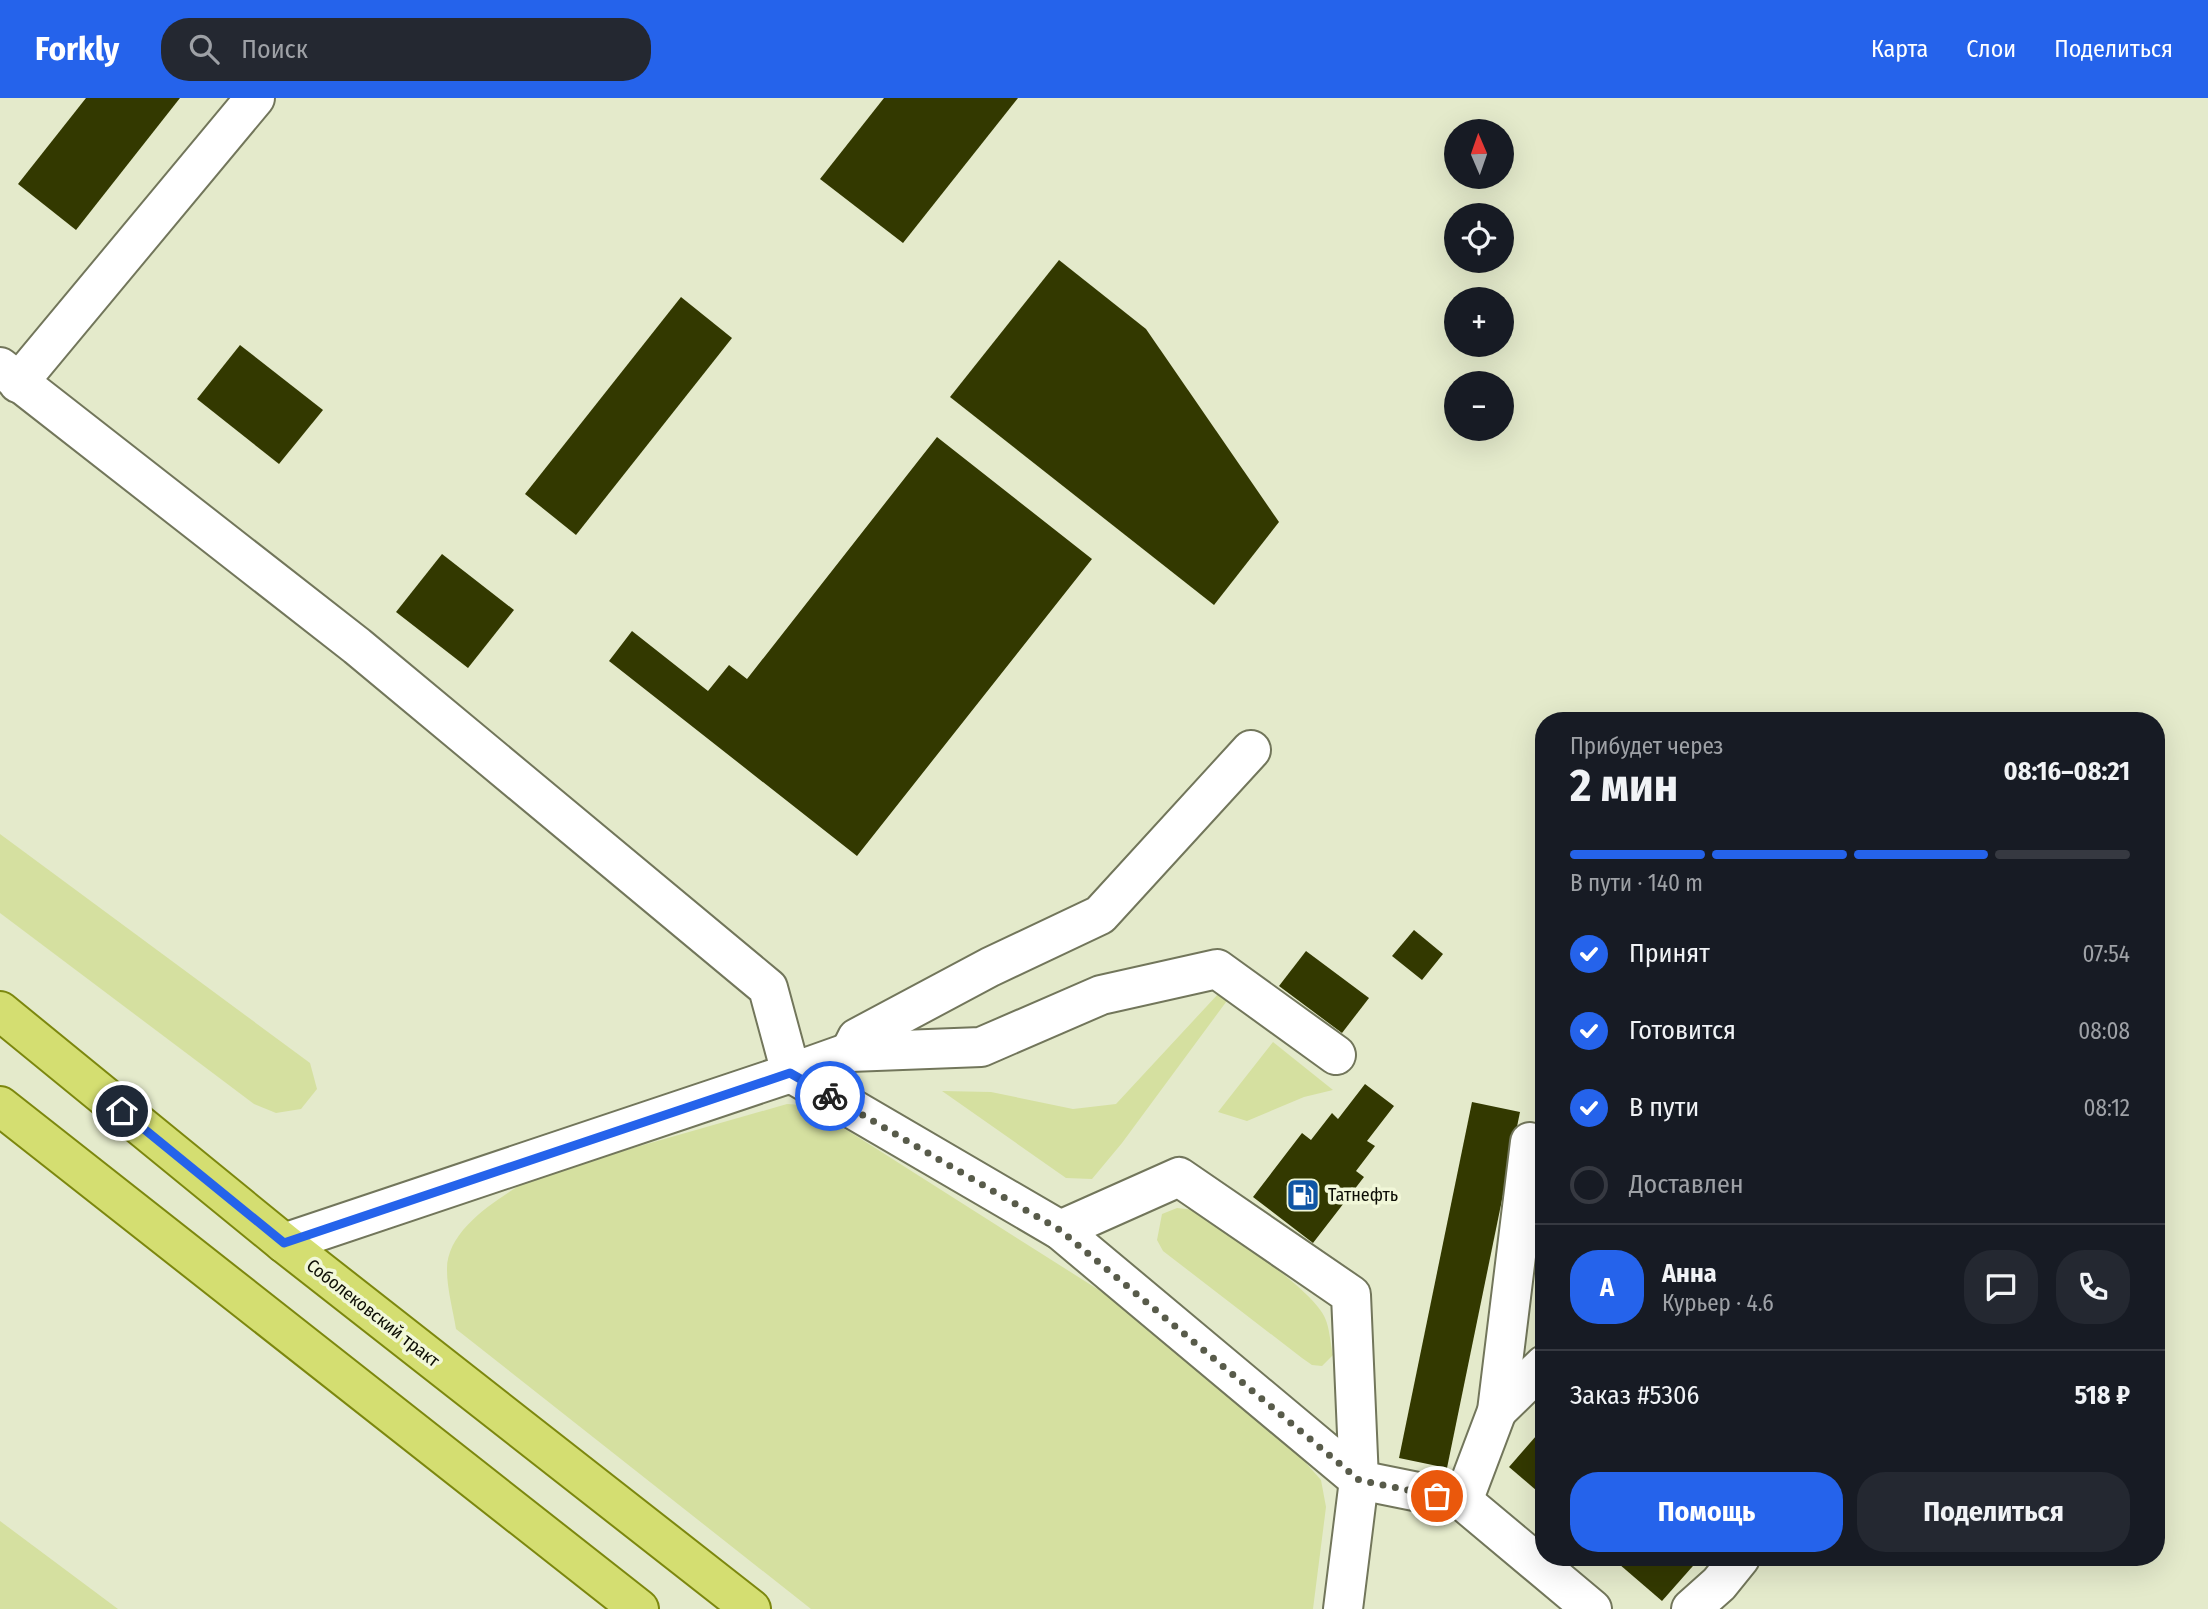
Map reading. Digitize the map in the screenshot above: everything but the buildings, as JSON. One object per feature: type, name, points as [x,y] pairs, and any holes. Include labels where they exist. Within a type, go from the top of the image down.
[{"type":"main road","name":"Соболековский тракт","points":[[0,1011],[284,1243],[751,1609]]},
{"type":"main road","points":[[0,1106],[639,1609]]},
{"type":"lane","points":[[255,98],[9,375],[357,646],[768,988],[790,1073],[1060,1230],[1359,1480],[1463,1501],[1535,1561]]},
{"type":"lane","points":[[850,1052],[857,1038],[990,967],[1100,915],[1251,750]]},
{"type":"lane","points":[[284,1243],[850,1052],[981,1047],[1101,995],[1217,969],[1336,1055]]},
{"type":"lane","points":[[1463,1501],[1497,1411],[1530,1142]]},
{"type":"lane","points":[[1060,1230],[1179,1177],[1350,1295],[1359,1480],[1343,1609]]},
{"type":"lane","points":[[1497,1411],[1535,1374]]},
{"type":"lane","points":[[1541,1566],[1592,1609]]},
{"type":"lane","points":[[1691,1609],[1719,1584],[1734,1566]]},
{"type":"green space","points":[[0,834],[310,1063],[317,1089],[301,1109],[276,1113],[254,1104],[0,913]]},
{"type":"green space","points":[[1219,993],[1229,998],[1122,1143],[1092,1179],[1066,1178],[942,1091],[991,1092],[1073,1109],[1116,1104]]},
{"type":"green space","points":[[1273,1042],[1333,1090],[1304,1097],[1247,1121],[1218,1112]]},
{"type":"green space","points":[[787,1104],[802,1105],[850,1132],[1143,1318],[1282,1436],[1321,1480],[1326,1507],[1313,1609],[811,1609],[456,1329],[447,1277],[449,1254],[466,1226],[493,1203],[535,1176]]},
{"type":"green space","points":[[1177,1208],[1195,1210],[1266,1261],[1317,1306],[1327,1322],[1333,1355],[1322,1366],[1312,1365],[1302,1358],[1163,1251],[1157,1240],[1162,1214]]},
{"type":"green space","points":[[0,1521],[118,1609],[0,1609]]},
{"type":"way so far","points":[[830,1096],[1060,1230],[1359,1480],[1437,1496]]},
{"type":"place","name":"Татнефть","points":[[1303,1195]]},
{"type":"route","points":[[122,1111],[284,1243],[790,1073],[830,1096]]}]
